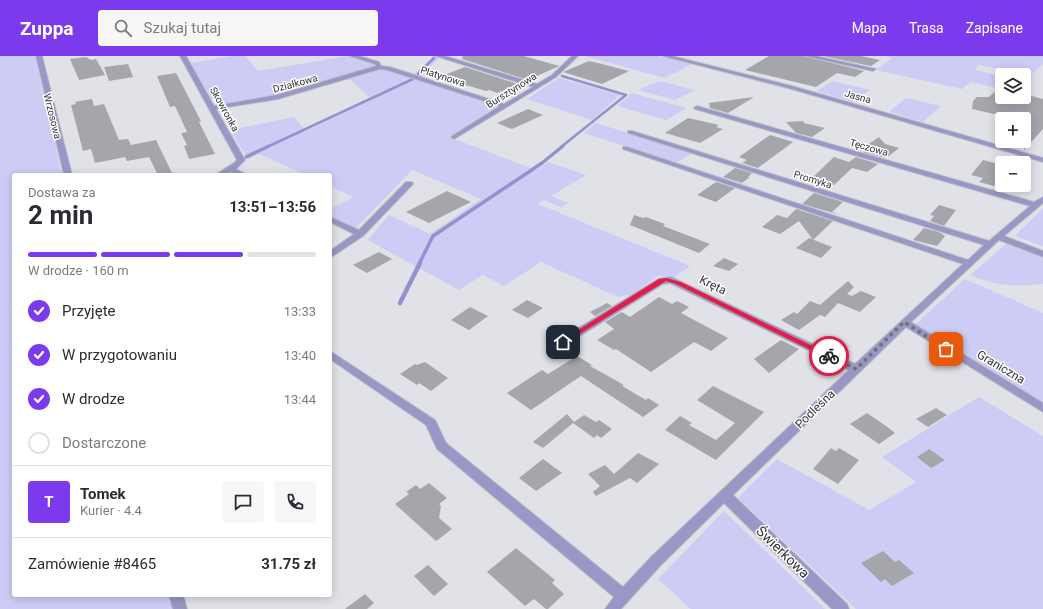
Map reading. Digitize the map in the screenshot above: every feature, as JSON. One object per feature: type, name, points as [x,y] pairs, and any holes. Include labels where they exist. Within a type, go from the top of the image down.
[{"type":"street","name":"Wrzosowa","points":[[39,56],[68,173]]},
{"type":"street","name":"Skowronka","points":[[183,56],[241,160],[231,169]]},
{"type":"street","name":"Platynowa","points":[[353,56],[377,63],[379,67],[388,68],[505,106]]},
{"type":"street","points":[[439,56],[538,86]]},
{"type":"street","name":"Bursztynowa","points":[[454,138],[558,73],[575,56]]},
{"type":"street","name":"Jasna","points":[[666,56],[790,87],[1043,160]]},
{"type":"street","points":[[808,56],[873,69]]},
{"type":"street","name":"Działkowa","points":[[213,108],[278,97],[379,67]]},
{"type":"street","name":"Tęczowa","points":[[697,108],[1035,205]]},
{"type":"street","name":"Promyka","points":[[630,132],[990,244]]},
{"type":"street","points":[[624,148],[969,263]]},
{"type":"street","points":[[224,173],[231,169],[239,173]]},
{"type":"street","points":[[332,254],[360,234],[409,184]]},
{"type":"street","name":"Podleśna","points":[[612,609],[656,561],[904,322],[990,244],[1043,199]]},
{"type":"street","points":[[332,220],[360,234]]},
{"type":"street","points":[[998,237],[1043,254]]},
{"type":"street","name":"Kręta","points":[[563,342],[666,279],[678,283],[856,369]]},
{"type":"street","name":"Graniczna","points":[[904,322],[1043,408]]},
{"type":"street","points":[[332,355],[431,422],[441,446],[624,596]]},
{"type":"street","name":"Świerkowa","points":[[725,496],[842,609]]},
{"type":"street","points":[[177,597],[180,609]]},
{"type":"shaded area","points":[[0,56],[35,56],[62,173],[12,173],[12,597],[169,597],[172,609],[0,609]]},
{"type":"shaded area","points":[[233,56],[245,56],[258,71],[348,56],[376,65],[375,68],[279,95],[225,104],[212,99],[190,63]]},
{"type":"shaded area","points":[[433,56],[439,58],[421,76],[414,74]]},
{"type":"shaded area","points":[[584,56],[659,56],[692,64],[665,78]]},
{"type":"shaded area","points":[[887,56],[1043,56],[1043,64],[1031,75],[1031,68],[995,68],[978,65],[975,70],[995,74],[995,87],[971,82],[962,89],[876,70],[892,58]]},
{"type":"shaded area","points":[[388,69],[492,104],[495,109],[449,137],[536,170],[548,162],[586,175],[551,196],[568,203],[561,207],[544,200],[538,204],[690,266],[673,278],[658,276],[632,294],[618,297],[541,262],[504,286],[483,275],[459,290],[368,240],[389,215],[430,234],[481,199],[412,170],[355,229],[332,217],[332,208],[354,197],[332,187],[332,173],[302,173],[259,154],[248,159],[230,130],[294,117],[306,131],[372,100],[350,79]]},
{"type":"shaded area","points":[[559,78],[620,95],[592,120],[527,99]]},
{"type":"shaded area","points":[[659,81],[695,90],[675,100],[638,90]]},
{"type":"shaded area","points":[[832,81],[870,90],[853,102],[817,91]]},
{"type":"shaded area","points":[[632,93],[687,108],[666,120],[617,106]]},
{"type":"shaded area","points":[[906,98],[941,106],[923,122],[889,112]]},
{"type":"shaded area","points":[[596,123],[692,153],[676,163],[584,133]]},
{"type":"shaded area","points":[[1043,208],[1043,246],[1015,236]]},
{"type":"shaded area","points":[[1006,244],[1043,258],[1043,284],[1006,285],[970,275]]},
{"type":"shaded area","points":[[965,279],[1043,313],[1043,402],[916,324]]},
{"type":"shaded area","points":[[979,397],[1043,436],[1043,609],[856,609],[738,498],[777,459],[869,510],[916,482],[882,457]]},
{"type":"shaded area","points":[[724,511],[825,609],[691,609],[658,579]]},
{"type":"building","points":[[463,56],[524,56],[559,66],[528,80],[462,59]]},
{"type":"building","points":[[769,56],[804,56],[864,71],[855,77],[837,73],[816,87],[745,70]]},
{"type":"building","points":[[823,56],[861,56],[880,60],[871,66]]},
{"type":"building","points":[[86,57],[91,60],[96,59],[105,75],[79,80],[70,59]]},
{"type":"building","points":[[589,61],[629,71],[602,84],[563,72]]},
{"type":"building","points":[[128,64],[133,77],[109,81],[104,67]]},
{"type":"building","points":[[465,67],[518,84],[497,93],[439,77]]},
{"type":"building","points":[[176,73],[201,121],[199,122],[215,154],[189,159],[184,146],[187,145],[181,133],[187,132],[175,106],[170,107],[157,76]]},
{"type":"building","points":[[995,92],[995,104],[1031,104],[1031,96],[1043,99],[1043,129],[1031,142],[1031,112],[995,112],[995,114],[972,109],[973,101],[977,97],[989,97]]},
{"type":"building","points":[[754,97],[728,113],[710,108],[709,103]]},
{"type":"building","points":[[92,99],[94,106],[104,104],[119,140],[128,139],[131,145],[156,140],[172,173],[157,173],[149,157],[127,161],[125,157],[95,163],[91,149],[83,151],[71,105],[76,104],[75,102]]},
{"type":"building","points":[[528,109],[543,115],[512,129],[497,123]]},
{"type":"building","points":[[688,118],[719,125],[716,127],[723,129],[700,143],[665,133]]},
{"type":"building","points":[[803,121],[804,123],[825,128],[812,137],[796,133],[786,122]]},
{"type":"building","points":[[770,135],[793,142],[758,168],[742,163],[747,160],[739,157]]},
{"type":"building","points":[[879,137],[885,144],[899,148],[886,158],[863,152],[868,148],[866,146]]},
{"type":"building","points":[[834,157],[849,162],[856,157],[878,164],[867,172],[852,168],[834,185],[812,178]]},
{"type":"building","points":[[983,160],[995,163],[994,186],[979,182],[983,178],[971,175]]},
{"type":"building","points":[[735,168],[752,173],[748,177],[750,177],[742,183],[723,177]]},
{"type":"building","points":[[716,182],[735,188],[716,202],[697,195]]},
{"type":"building","points":[[447,191],[471,202],[429,223],[406,212]]},
{"type":"building","points":[[814,193],[843,202],[832,212],[840,215],[802,204]]},
{"type":"building","points":[[939,205],[956,210],[944,226],[930,221],[934,216],[930,215]]},
{"type":"building","points":[[796,209],[833,221],[813,240],[799,221],[780,234],[762,227],[777,215],[787,218]]},
{"type":"building","points":[[634,215],[643,218],[646,217],[665,224],[663,226],[710,244],[699,253],[630,225]]},
{"type":"building","points":[[924,228],[939,232],[945,236],[937,246],[913,240]]},
{"type":"building","points":[[809,238],[832,247],[821,258],[796,248]]},
{"type":"building","points":[[379,252],[392,259],[367,273],[353,265]]},
{"type":"building","points":[[724,258],[738,264],[729,271],[713,266]]},
{"type":"building","points":[[848,281],[854,287],[847,294],[852,296],[861,291],[876,297],[860,312],[838,303],[825,317],[820,315],[799,330],[781,320],[794,312],[797,314],[810,301],[820,305]]},
{"type":"building","points":[[659,297],[672,304],[677,301],[689,307],[681,313],[728,338],[711,351],[694,342],[651,372],[616,349],[614,350],[597,340],[614,329],[605,322],[622,312],[630,317]]},
{"type":"building","points":[[527,300],[543,308],[528,318],[512,310]]},
{"type":"building","points":[[607,303],[612,306],[595,316],[590,312]]},
{"type":"building","points":[[470,307],[488,316],[469,330],[451,320]]},
{"type":"building","points":[[781,340],[799,349],[769,373],[754,359]]},
{"type":"building","points":[[577,356],[592,365],[590,366],[624,385],[622,386],[646,400],[648,398],[659,405],[643,417],[581,376],[531,410],[507,393],[542,370],[548,374]]},
{"type":"building","points":[[425,362],[448,378],[431,391],[419,383],[417,385],[400,374],[415,364],[417,365]]},
{"type":"building","points":[[713,386],[764,412],[716,460],[665,430],[680,416],[692,423],[689,425],[716,440],[735,423],[697,400]]},
{"type":"building","points":[[936,408],[947,415],[928,427],[916,419]]},
{"type":"building","points":[[867,413],[895,433],[879,444],[850,424]]},
{"type":"building","points":[[567,414],[574,422],[584,415],[596,422],[599,420],[612,429],[601,438],[597,435],[594,438],[573,423],[543,448],[533,442]]},
{"type":"building","points":[[831,448],[836,451],[839,448],[859,460],[838,484],[813,469]]},
{"type":"building","points":[[929,449],[945,460],[931,468],[917,457]]},
{"type":"building","points":[[638,453],[659,464],[637,483],[630,478],[596,496],[593,492],[600,486],[588,474],[605,465],[614,474]]},
{"type":"building","points":[[543,459],[562,473],[536,491],[519,478]]},
{"type":"building","points":[[429,483],[447,498],[439,504],[441,506],[439,518],[452,529],[436,541],[395,504],[409,494],[406,492],[416,485],[420,489]]},
{"type":"building","points":[[516,548],[555,580],[552,583],[564,594],[548,609],[534,599],[525,606],[487,572]]},
{"type":"building","points":[[883,551],[895,562],[899,560],[914,573],[892,586],[885,579],[881,582],[861,563]]},
{"type":"building","points":[[428,565],[448,584],[434,596],[414,576]]},
{"type":"building","points":[[365,594],[374,603],[367,609],[345,609]]},
{"type":"waterway","points":[[418,74],[434,58]]},
{"type":"waterway","points":[[561,147],[626,95],[562,76]]},
{"type":"waterway","points":[[267,147],[413,79]]},
{"type":"waterway","points":[[246,157],[269,146]]},
{"type":"waterway","points":[[419,264],[433,236],[542,163],[563,146]]},
{"type":"waterway","points":[[400,303],[420,263]]},
{"type":"way so far","points":[[829,356],[856,369],[904,322],[946,349]]},
{"type":"route","points":[[563,342],[666,279],[678,283],[829,356]]}]
